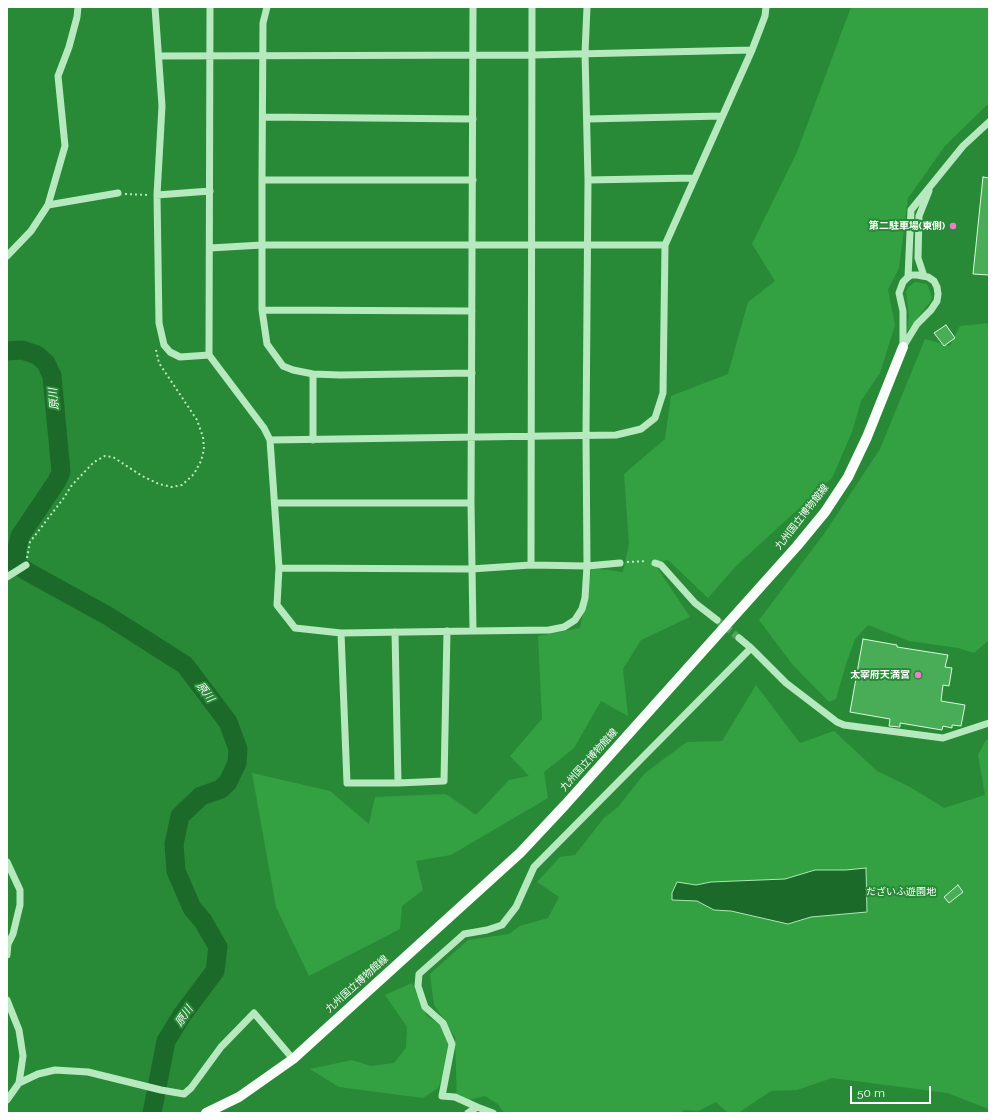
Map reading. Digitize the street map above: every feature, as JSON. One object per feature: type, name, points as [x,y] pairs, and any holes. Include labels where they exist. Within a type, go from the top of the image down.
[{"type":"main road","name":"九州国立博物館線","points":[[206,1113],[239,1097],[293,1059],[520,853],[565,805],[797,546],[825,512],[848,477],[868,437],[903,347]]},
{"type":"street","points":[[7,256],[31,231],[48,205],[65,146],[58,76],[78,17],[78,7]]},
{"type":"street","points":[[155,7],[162,106],[157,195],[159,323],[164,344],[170,352],[180,357],[209,355]]},
{"type":"street","points":[[210,7],[209,355],[264,428],[270,440],[279,568],[277,605],[295,628],[341,633],[549,630],[564,627],[575,620],[582,609],[585,598],[587,566],[586,435],[588,180],[585,53],[587,7]]},
{"type":"street","points":[[267,7],[263,23],[262,56],[262,310],[267,344],[283,366],[293,370],[313,374],[472,373]]},
{"type":"street","points":[[473,7],[471,503],[473,631]]},
{"type":"street","points":[[531,565],[533,245],[532,7]]},
{"type":"street","points":[[270,440],[616,435],[641,429],[655,418],[663,392],[665,245],[752,50],[766,16],[766,7]]},
{"type":"street","points":[[159,56],[532,55],[752,50]]},
{"type":"street","points":[[587,119],[722,116]]},
{"type":"street","points":[[263,117],[473,119]]},
{"type":"street","points":[[908,277],[910,214],[917,201],[963,146],[989,122]]},
{"type":"street","points":[[588,180],[694,178]]},
{"type":"street","points":[[262,180],[473,180]]},
{"type":"street","points":[[924,276],[918,258],[919,216],[931,185]]},
{"type":"street","points":[[157,195],[210,191]]},
{"type":"street","points":[[48,205],[118,193]]},
{"type":"street","points":[[210,248],[262,245],[665,245]]},
{"type":"street","points":[[912,275],[924,276],[934,282],[937,287],[937,301],[931,310],[917,324],[903,347],[903,311],[899,293],[903,282],[908,277],[912,275]]},
{"type":"street","points":[[262,310],[472,311]]},
{"type":"street","points":[[313,374],[313,440]]},
{"type":"street","points":[[275,503],[471,503]]},
{"type":"street","points":[[279,568],[471,568],[531,565],[587,566],[620,563]]},
{"type":"street","points":[[655,563],[661,564],[695,604],[717,620]]},
{"type":"street","points":[[7,577],[26,565]]},
{"type":"street","points":[[341,633],[347,783],[398,783],[444,781],[447,631]]},
{"type":"street","points":[[395,632],[398,783]]},
{"type":"street","points":[[739,638],[786,683],[837,722],[844,725],[943,738],[989,723]]},
{"type":"street","points":[[493,1113],[455,1097],[442,1096],[452,1044],[444,1023],[425,1007],[418,986],[419,974],[464,934],[487,930],[502,925],[516,907],[534,867],[751,648]]},
{"type":"street","points":[[7,862],[20,890],[20,905],[13,934],[8,944],[7,955]]},
{"type":"street","points":[[7,1000],[19,1030],[23,1056],[19,1083],[7,1100]]},
{"type":"street","points":[[19,1083],[38,1074],[55,1070],[88,1072],[161,1090],[184,1094],[191,1088],[221,1047],[254,1013],[293,1059]]},
{"type":"street","points":[[468,1113],[477,1107]]},
{"type":"path","points":[[118,193],[157,195]]},
{"type":"path","points":[[26,565],[30,542],[72,485],[94,462],[104,456],[113,456],[142,476],[159,484],[172,487],[182,484],[194,474],[201,461],[204,449],[203,438],[197,420],[159,363],[156,344]]},
{"type":"path","points":[[620,563],[648,560],[655,563]]},
{"type":"green space","points":[[851,7],[989,7],[989,103],[945,146],[908,198],[899,268],[888,290],[895,325],[880,373],[861,401],[852,432],[832,478],[736,566],[708,598],[668,560],[654,563],[690,617],[641,640],[623,669],[628,716],[601,701],[574,748],[544,772],[548,798],[451,855],[416,861],[423,890],[402,906],[400,929],[309,976],[276,907],[252,773],[330,791],[369,824],[375,797],[446,794],[476,815],[509,780],[529,776],[510,756],[542,719],[538,636],[580,628],[592,568],[623,572],[629,544],[624,474],[665,439],[671,396],[728,374],[748,302],[775,281],[752,244],[797,152]]},
{"type":"green space","points":[[915,282],[927,284],[932,297],[931,301],[907,331],[909,316],[906,292]]},
{"type":"green space","points":[[989,323],[989,640],[974,653],[958,648],[909,641],[868,625],[855,639],[836,699],[829,702],[792,664],[759,620],[824,534],[880,449],[925,339],[950,346],[960,326]]},
{"type":"green space","name":"だざいふ遊園地","points":[[756,685],[800,743],[834,731],[877,771],[910,787],[944,808],[985,795],[978,755],[986,740],[989,739],[989,1109],[947,1093],[832,1078],[797,1090],[771,1091],[738,1113],[728,1113],[716,1102],[698,1111],[684,1110],[681,1113],[504,1113],[498,1104],[485,1096],[457,1103],[455,1037],[434,1005],[430,974],[468,940],[509,934],[520,926],[548,918],[559,897],[537,882],[560,857],[575,855],[604,818],[618,807],[645,773],[687,742],[722,741]]},
{"type":"green space","points":[[412,983],[427,1016],[442,1026],[448,1044],[442,1077],[438,1088],[423,1098],[339,1087],[310,1069],[352,1060],[371,1066],[394,1063],[406,1048],[407,1027],[385,995]]},
{"type":"shaded area","points":[[866,868],[867,912],[811,917],[788,924],[731,911],[714,910],[697,901],[672,900],[672,893],[677,882],[696,885],[711,882],[785,879],[815,870],[846,870]]},
{"type":"building","points":[[983,177],[989,178],[989,275],[973,274]]},
{"type":"building","points":[[946,325],[955,338],[944,346],[934,333]]},
{"type":"building","points":[[863,639],[897,645],[897,647],[948,655],[945,667],[952,668],[949,686],[943,685],[941,701],[965,705],[961,726],[952,725],[952,728],[943,726],[942,730],[900,723],[900,727],[889,726],[890,719],[850,712]]},
{"type":"building","points":[[958,885],[963,892],[949,903],[944,897]]},
{"type":"waterway","name":"原川","points":[[7,351],[22,350],[37,355],[46,363],[52,376],[61,472],[57,481],[20,536],[17,548],[16,564],[108,616],[185,665],[228,722],[238,749],[237,763],[228,782],[221,789],[201,796],[180,816],[174,844],[176,871],[192,908],[203,921],[218,947],[215,971],[182,1015],[166,1041],[152,1113]]},
{"type":"tunnel","points":[[717,620],[739,638]]},
{"type":"place","name":"第二駐車場(東側)","points":[[953,226]]},
{"type":"place","name":"太宰府天満宮","points":[[918,675]]}]
